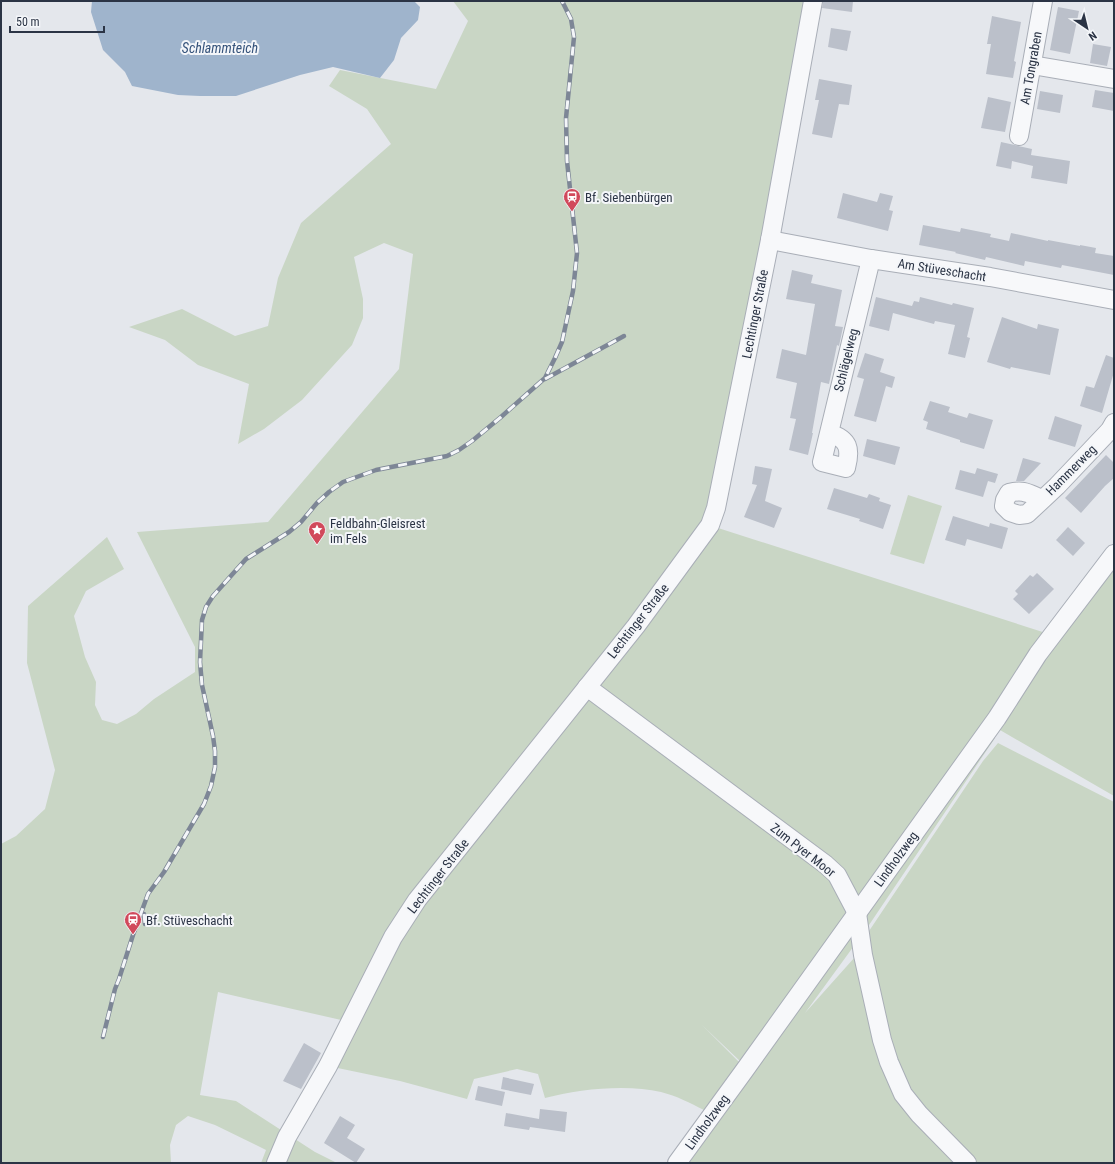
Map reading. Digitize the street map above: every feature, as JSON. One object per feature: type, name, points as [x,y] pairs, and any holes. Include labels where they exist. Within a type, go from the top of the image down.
[{"type":"street","name":"Lechtinger Straße","points":[[276,1163],[287,1137],[328,1066],[393,937],[417,900],[674,576],[710,525],[716,508],[770,240],[813,1]]},
{"type":"street","name":"Am Tongraben","points":[[1019,136],[1043,1]]},
{"type":"street","points":[[1032,65],[1114,79]]},
{"type":"street","name":"Am Stüveschacht","points":[[770,240],[871,259],[990,277],[1114,300]]},
{"type":"street","name":"Schlägelweg","points":[[828,433],[840,437],[848,446],[849,455],[846,468],[822,462],[828,433],[871,259]]},
{"type":"street","name":"Hammerweg","points":[[1042,499],[1110,430],[1114,423]]},
{"type":"street","name":"Lindholzweg","points":[[676,1163],[744,1071],[997,718],[1031,663],[1114,554]]},
{"type":"street","name":"Zum Pyer Moor","points":[[587,687],[825,864],[837,875],[857,913],[863,955],[878,1024],[889,1062],[903,1094],[919,1114],[967,1163]]},
{"type":"green space","points":[[453,1],[813,1],[718,528],[1052,635],[1114,552],[1114,796],[988,723],[741,1062],[702,1025],[739,1062],[704,1110],[661,1092],[633,1088],[588,1090],[545,1098],[538,1074],[517,1069],[474,1079],[467,1099],[400,1081],[328,1066],[350,1022],[218,992],[200,1095],[236,1101],[315,1152],[337,1163],[261,1163],[266,1150],[215,1125],[188,1116],[176,1125],[170,1145],[171,1163],[1,1163],[1,844],[16,836],[45,809],[55,770],[27,663],[28,606],[107,537],[124,569],[86,591],[74,616],[85,657],[96,682],[95,705],[102,720],[117,724],[136,714],[154,699],[195,672],[195,647],[137,532],[268,522],[399,369],[413,254],[384,243],[354,257],[363,299],[363,318],[352,345],[302,400],[264,429],[238,444],[249,384],[198,365],[165,340],[129,327],[182,309],[235,336],[268,326],[278,278],[301,223],[391,144],[367,109],[329,86],[340,70],[436,89],[468,21]]},
{"type":"green space","points":[[908,495],[942,506],[924,564],[890,554]]},
{"type":"green space","points":[[991,734],[995,738],[867,928],[805,1013],[863,948],[865,937],[983,761],[998,743],[1114,802],[1114,1163],[685,1163]]},
{"type":"water","name":"Schlammteich","points":[[92,1],[414,1],[420,7],[418,20],[401,38],[394,60],[380,78],[333,67],[300,75],[236,96],[200,96],[178,95],[132,86],[125,72],[103,50],[91,12]]},
{"type":"building","points":[[823,1],[853,1],[852,12],[822,8]]},
{"type":"building","points":[[1058,7],[1079,11],[1070,54],[1050,50]]},
{"type":"building","points":[[992,16],[1021,22],[1014,61],[1016,62],[1013,78],[986,74],[991,44],[987,44]]},
{"type":"building","points":[[831,28],[851,31],[847,51],[828,47]]},
{"type":"building","points":[[1093,44],[1111,47],[1107,66],[1090,63]]},
{"type":"building","points":[[819,79],[852,85],[849,105],[839,104],[832,138],[812,134],[819,100],[815,100]]},
{"type":"building","points":[[1095,90],[1114,93],[1114,111],[1092,107]]},
{"type":"building","points":[[1040,91],[1063,95],[1060,113],[1037,109]]},
{"type":"building","points":[[988,97],[1011,102],[1005,132],[981,128]]},
{"type":"building","points":[[1001,142],[1032,149],[1031,155],[1070,161],[1067,184],[1031,178],[1033,166],[1012,161],[1011,169],[996,166]]},
{"type":"building","points":[[843,193],[877,202],[880,193],[893,196],[889,210],[893,211],[888,231],[837,218]]},
{"type":"building","points":[[923,225],[960,232],[961,228],[991,234],[990,237],[1009,241],[1011,233],[1048,241],[1096,248],[1095,253],[1114,256],[1114,275],[1062,265],[1061,268],[1025,261],[1024,266],[986,257],[985,260],[955,253],[956,252],[919,245]]},
{"type":"building","points":[[792,270],[813,275],[811,283],[842,290],[835,326],[843,327],[839,346],[837,345],[829,384],[821,382],[808,455],[789,450],[796,419],[790,418],[797,383],[776,378],[782,349],[806,355],[815,304],[786,299]]},
{"type":"building","points":[[876,297],[912,306],[914,301],[919,302],[920,297],[952,305],[953,303],[974,308],[967,337],[970,338],[965,358],[948,354],[955,325],[935,321],[934,324],[893,313],[889,331],[869,326]]},
{"type":"building","points":[[1002,317],[1037,329],[1038,324],[1059,329],[1050,375],[1011,367],[1010,369],[987,362]]},
{"type":"building","points":[[865,353],[884,359],[880,372],[895,377],[892,388],[886,386],[876,422],[854,416],[864,379],[857,377]]},
{"type":"building","points":[[1106,355],[1114,358],[1114,372],[1102,413],[1080,406],[1086,386],[1094,388]]},
{"type":"building","points":[[930,401],[950,407],[948,412],[967,418],[969,413],[993,420],[984,449],[960,442],[960,440],[926,429],[928,422],[923,420]]},
{"type":"building","points":[[1055,416],[1082,425],[1075,447],[1048,439]]},
{"type":"building","points":[[867,439],[900,447],[895,465],[863,456]]},
{"type":"building","points":[[1106,455],[1114,463],[1114,478],[1081,513],[1065,498]]},
{"type":"building","points":[[1023,458],[1041,463],[1024,481],[1016,481]]},
{"type":"building","points":[[755,466],[772,469],[765,501],[782,508],[774,528],[744,517],[757,485],[752,484]]},
{"type":"building","points":[[977,468],[998,474],[995,483],[988,481],[983,497],[955,489],[960,470],[975,474]]},
{"type":"building","points":[[834,488],[867,498],[869,494],[880,498],[879,501],[891,505],[883,529],[859,521],[860,519],[827,509]]},
{"type":"building","points":[[953,516],[989,527],[990,523],[1008,528],[1002,549],[967,539],[965,546],[945,540]]},
{"type":"building","points":[[1068,527],[1085,543],[1073,556],[1056,540]]},
{"type":"building","points":[[1037,573],[1054,589],[1029,614],[1013,599],[1018,594],[1015,591],[1030,575],[1033,577]]},
{"type":"building","points":[[304,1043],[321,1053],[301,1089],[283,1081]]},
{"type":"building","points":[[503,1077],[534,1084],[531,1095],[501,1089]]},
{"type":"building","points":[[478,1086],[505,1092],[502,1106],[475,1100]]},
{"type":"building","points":[[540,1109],[567,1112],[565,1132],[530,1127],[529,1130],[504,1126],[506,1113],[539,1119]]},
{"type":"building","points":[[340,1116],[355,1125],[347,1138],[365,1149],[356,1163],[324,1143]]},
{"type":"railway","points":[[103,1037],[115,989],[148,894],[164,872],[204,804],[211,786],[215,767],[215,751],[202,685],[200,662],[202,620],[206,607],[213,596],[246,559],[289,532],[301,522],[317,503],[343,482],[376,470],[447,456],[472,441],[545,378],[555,358],[562,342],[573,291],[577,253],[567,161],[566,118],[574,37],[571,19],[562,1]]},
{"type":"railway","points":[[545,379],[624,336]]},
{"type":"railway","points":[[144,914],[145,924]]},
{"type":"place","name":"Bf. Siebenbürgen","points":[[572,212]]},
{"type":"place","name":"Feldbahn-Gleisrest im Fels","points":[[317,545]]},
{"type":"place","name":"Bf. Stüveschacht","points":[[133,935]]}]
